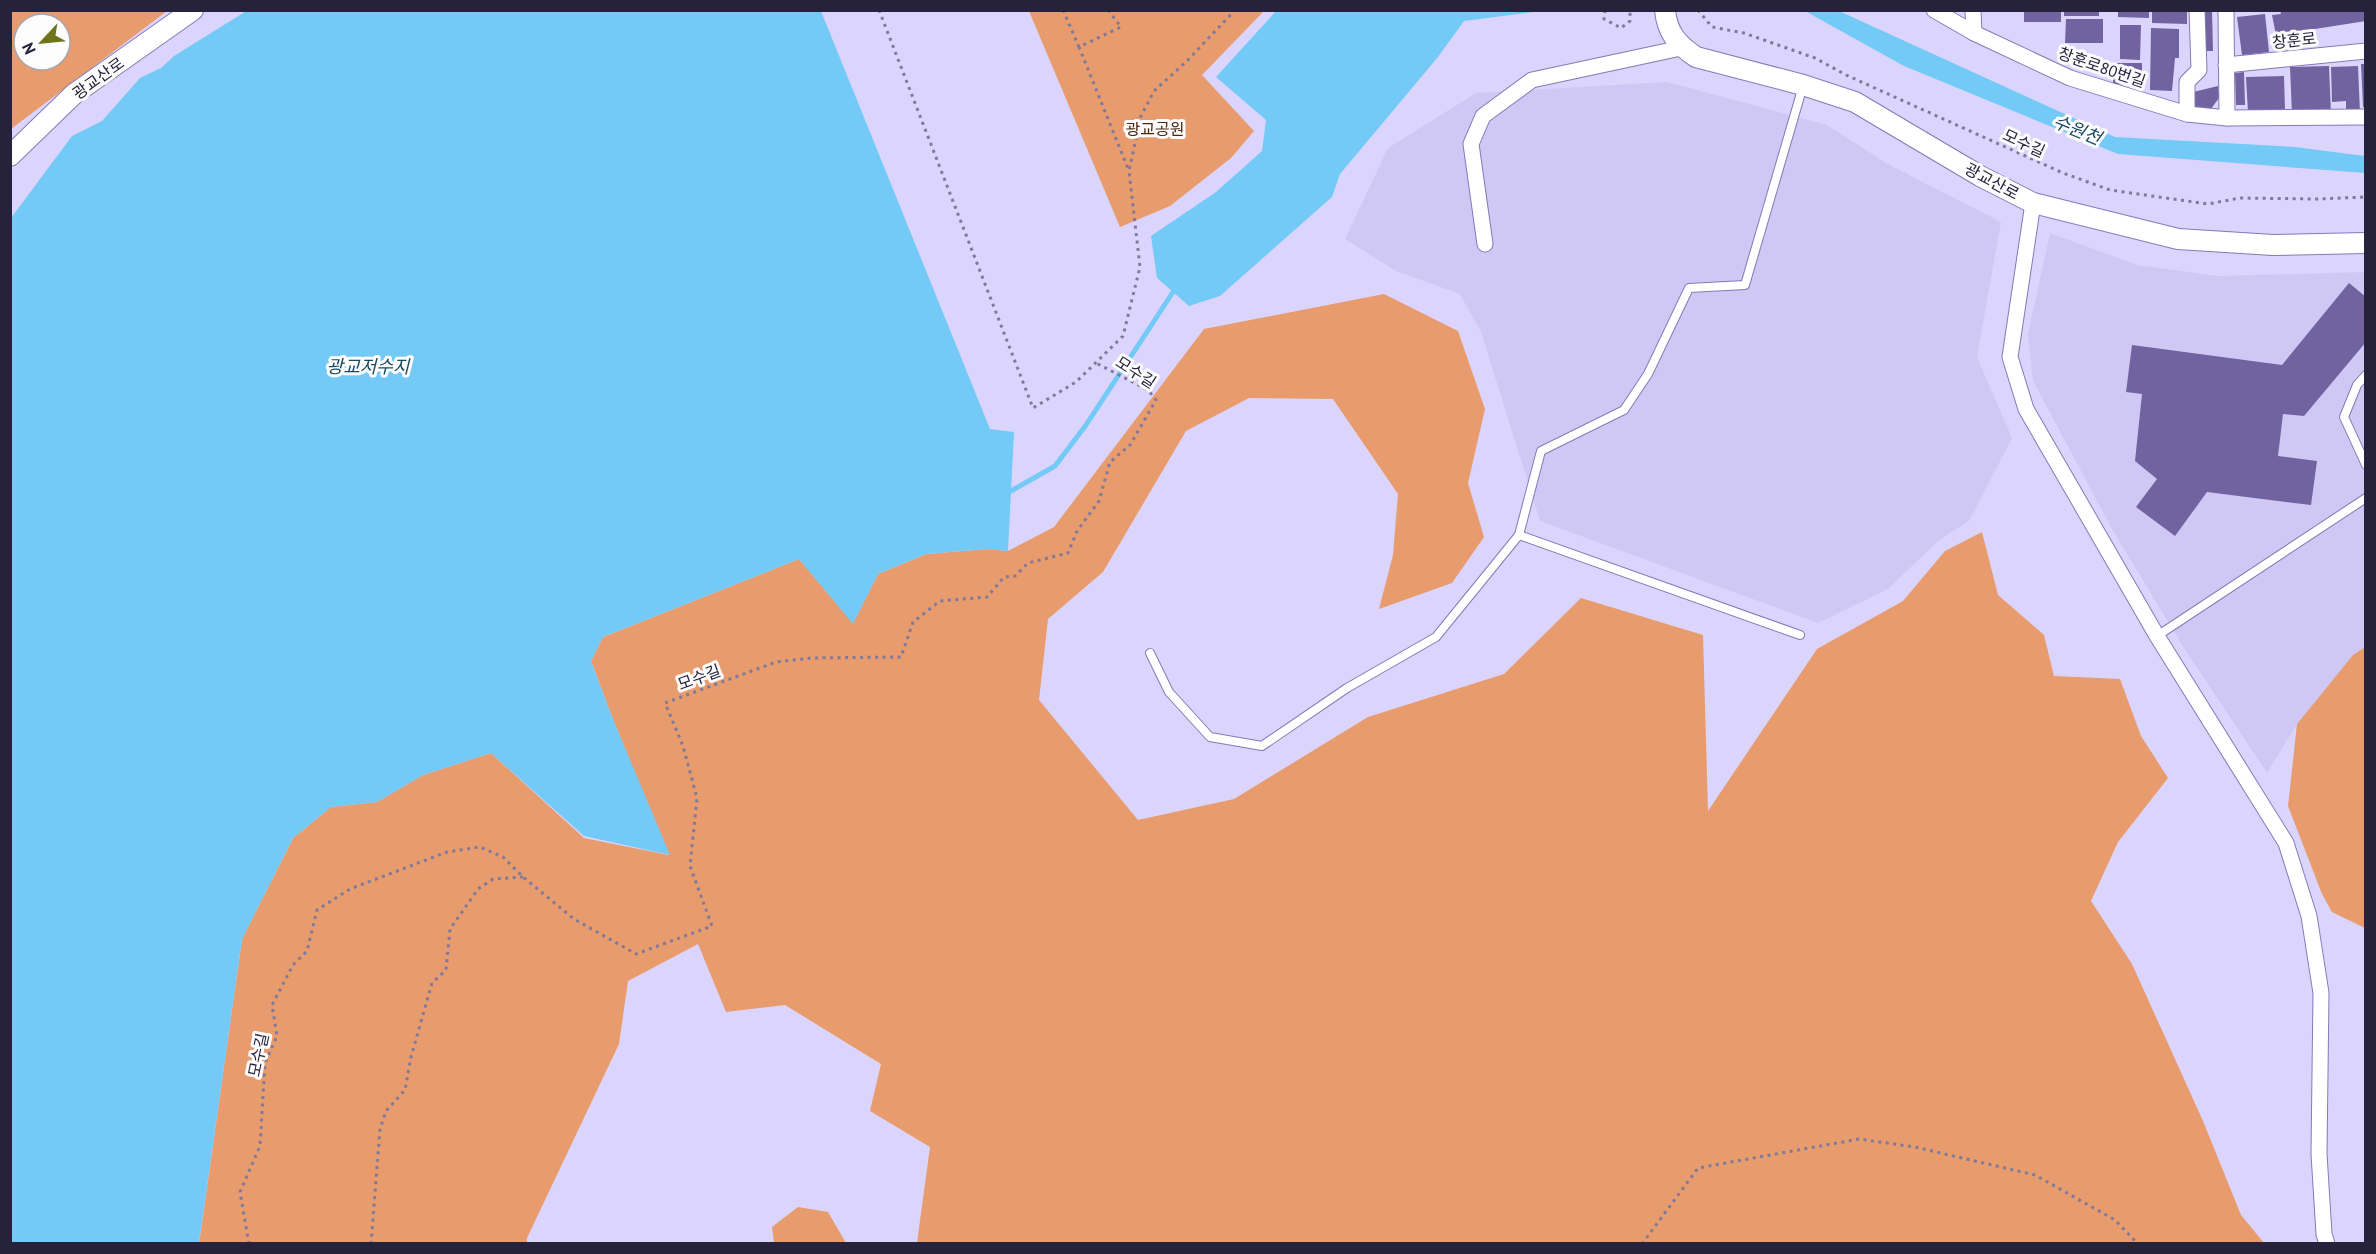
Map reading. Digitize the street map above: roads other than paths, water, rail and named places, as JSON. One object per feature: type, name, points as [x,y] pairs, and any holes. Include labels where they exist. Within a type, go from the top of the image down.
[{"type":"street","name":"광교산로","points":[[10,156],[74,94],[193,10]]},
{"type":"street","name":"창훈로80번길","points":[[1934,10],[1974,33],[2070,78],[2187,114],[2227,118],[2366,117]]},
{"type":"street","points":[[1973,10],[1974,33]]},
{"type":"street","points":[[2187,114],[2187,82],[2199,70],[2197,10]]},
{"type":"street","points":[[2226,10],[2227,118]]},
{"type":"street","points":[[1485,244],[1471,144],[1483,116],[1532,80],[1681,48],[1667,24],[1665,11]]},
{"type":"street","name":"광교산로","points":[[1681,48],[1696,57],[1803,85],[1855,102],[1980,176],[2033,203],[2178,239],[2273,245],[2366,243]]},
{"type":"street","name":"창훈로","points":[[2226,65],[2366,51]]},
{"type":"street","points":[[2033,203],[2010,357],[2025,410],[2157,636],[2286,843],[2309,916],[2321,993],[2319,1154],[2324,1234],[2327,1244]]},
{"type":"lane","points":[[1150,653],[1169,692],[1210,737],[1262,746],[1347,688],[1436,637],[1519,535],[1541,451],[1624,410],[1648,374],[1689,288],[1745,285],[1803,85]]},
{"type":"lane","points":[[2366,375],[2357,385],[2344,417],[2366,465]]},
{"type":"lane","points":[[2157,636],[2366,498]]},
{"type":"lane","points":[[1519,535],[1800,635]]},
{"type":"water","name":"광교저수지","points":[[248,10],[821,11],[990,429],[1014,432],[1008,551],[987,549],[926,554],[878,574],[853,624],[799,559],[603,637],[591,661],[670,855],[584,836],[491,753],[423,775],[377,802],[331,807],[293,838],[242,939],[199,1243],[11,1243],[11,218],[72,136],[102,121],[140,78],[161,68],[174,56]]},
{"type":"water","points":[[1276,11],[1542,11],[1464,21],[1438,57],[1340,174],[1332,197],[1220,296],[1189,306],[1157,278],[1151,236],[1216,192],[1262,151],[1266,120],[1216,77]]},
{"type":"water","name":"수원천","points":[[1805,11],[1839,11],[2115,137],[2295,147],[2365,156],[2365,173],[2118,154],[1904,66]]},
{"type":"waterway","points":[[1011,491],[1055,466],[1086,425],[1173,292]]},
{"type":"park label","name":"광교공원","points":[[1155,129]]}]
